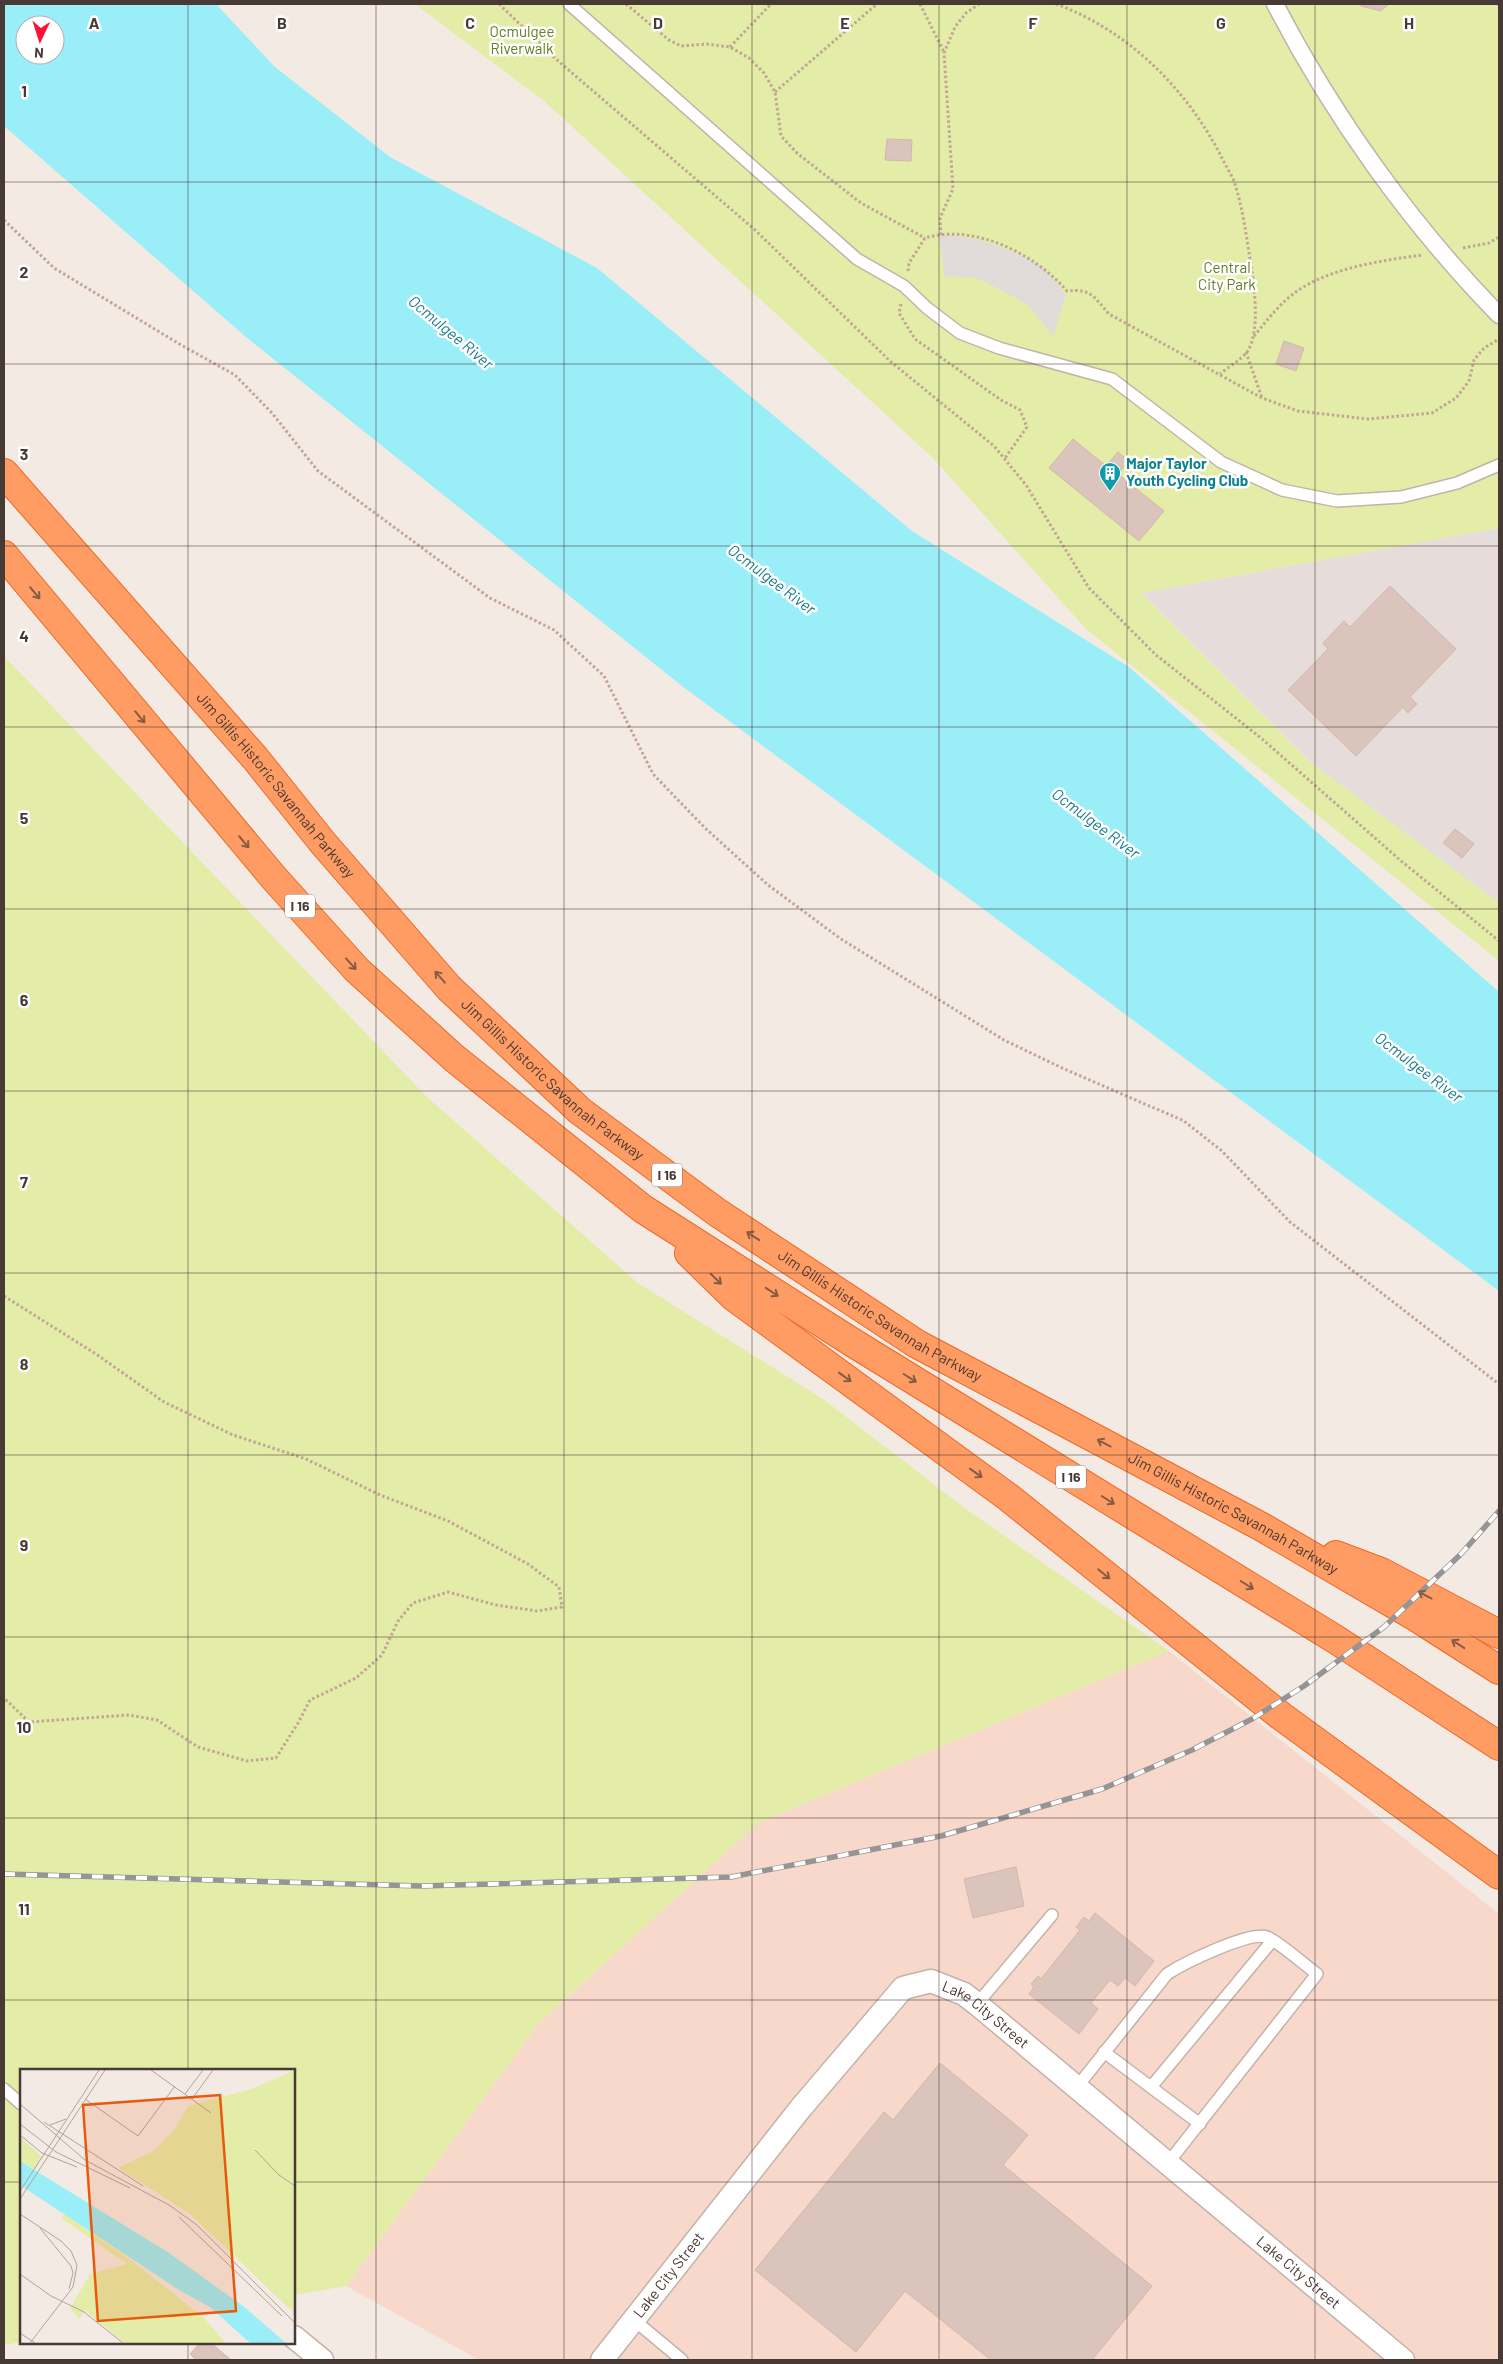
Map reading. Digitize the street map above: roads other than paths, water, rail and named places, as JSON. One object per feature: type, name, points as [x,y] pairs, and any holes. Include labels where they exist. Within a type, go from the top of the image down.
[{"type":"highway","name":"Jim Gillis Historic Savannah Parkway","points":[[4,473],[237,737],[323,843],[449,988],[580,1111],[718,1213],[917,1344],[1262,1527],[1416,1617],[1499,1670]]},
{"type":"highway","name":"I 16","points":[[4,556],[274,878],[357,970],[454,1058],[643,1209],[855,1344],[1335,1639],[1499,1746]]},
{"type":"highway","points":[[643,1209],[734,1297],[1008,1497],[1281,1716],[1499,1875]]},
{"type":"highway","points":[[1262,1527],[1381,1572],[1499,1634]]},
{"type":"street","points":[[1275,4],[1301,53],[1379,170],[1442,253],[1499,315]]},
{"type":"street","name":"Lake City Street","points":[[602,2360],[800,2109],[903,1988],[931,1981],[964,1994],[977,2004],[1403,2360]]},
{"type":"lane","points":[[569,4],[857,259],[904,286],[960,333],[999,348],[1112,379],[1221,462],[1282,490],[1337,501],[1401,498],[1457,483],[1499,465]]},
{"type":"lane","points":[[977,2004],[1052,1915]]},
{"type":"lane","points":[[1077,2087],[1167,1974],[1187,1962],[1252,1936],[1267,1938],[1317,1974],[1168,2163]]},
{"type":"lane","points":[[1151,2088],[1272,1941]]},
{"type":"lane","points":[[1104,2052],[1200,2124]]},
{"type":"lane","points":[[4,2089],[20,2103]]},
{"type":"lane","points":[[634,2320],[680,2359]]},
{"type":"water","name":"Ocmulgee River","points":[[4,4],[216,4],[275,67],[390,157],[597,268],[912,531],[1129,667],[1499,992],[1499,1291],[682,686],[246,337],[4,126]]},
{"type":"railway","points":[[4,1874],[421,1886],[731,1877],[941,1836],[1102,1789],[1192,1750],[1252,1719],[1304,1686],[1384,1627],[1461,1554],[1499,1511]]},
{"type":"place","name":"Major Taylor Youth Cycling Club","points":[[1110,492]]},
{"type":"park label","name":"Ocmulgee Riverwalk","points":[[522,40]]},
{"type":"park label","name":"Central City Park","points":[[1227,276]]}]
